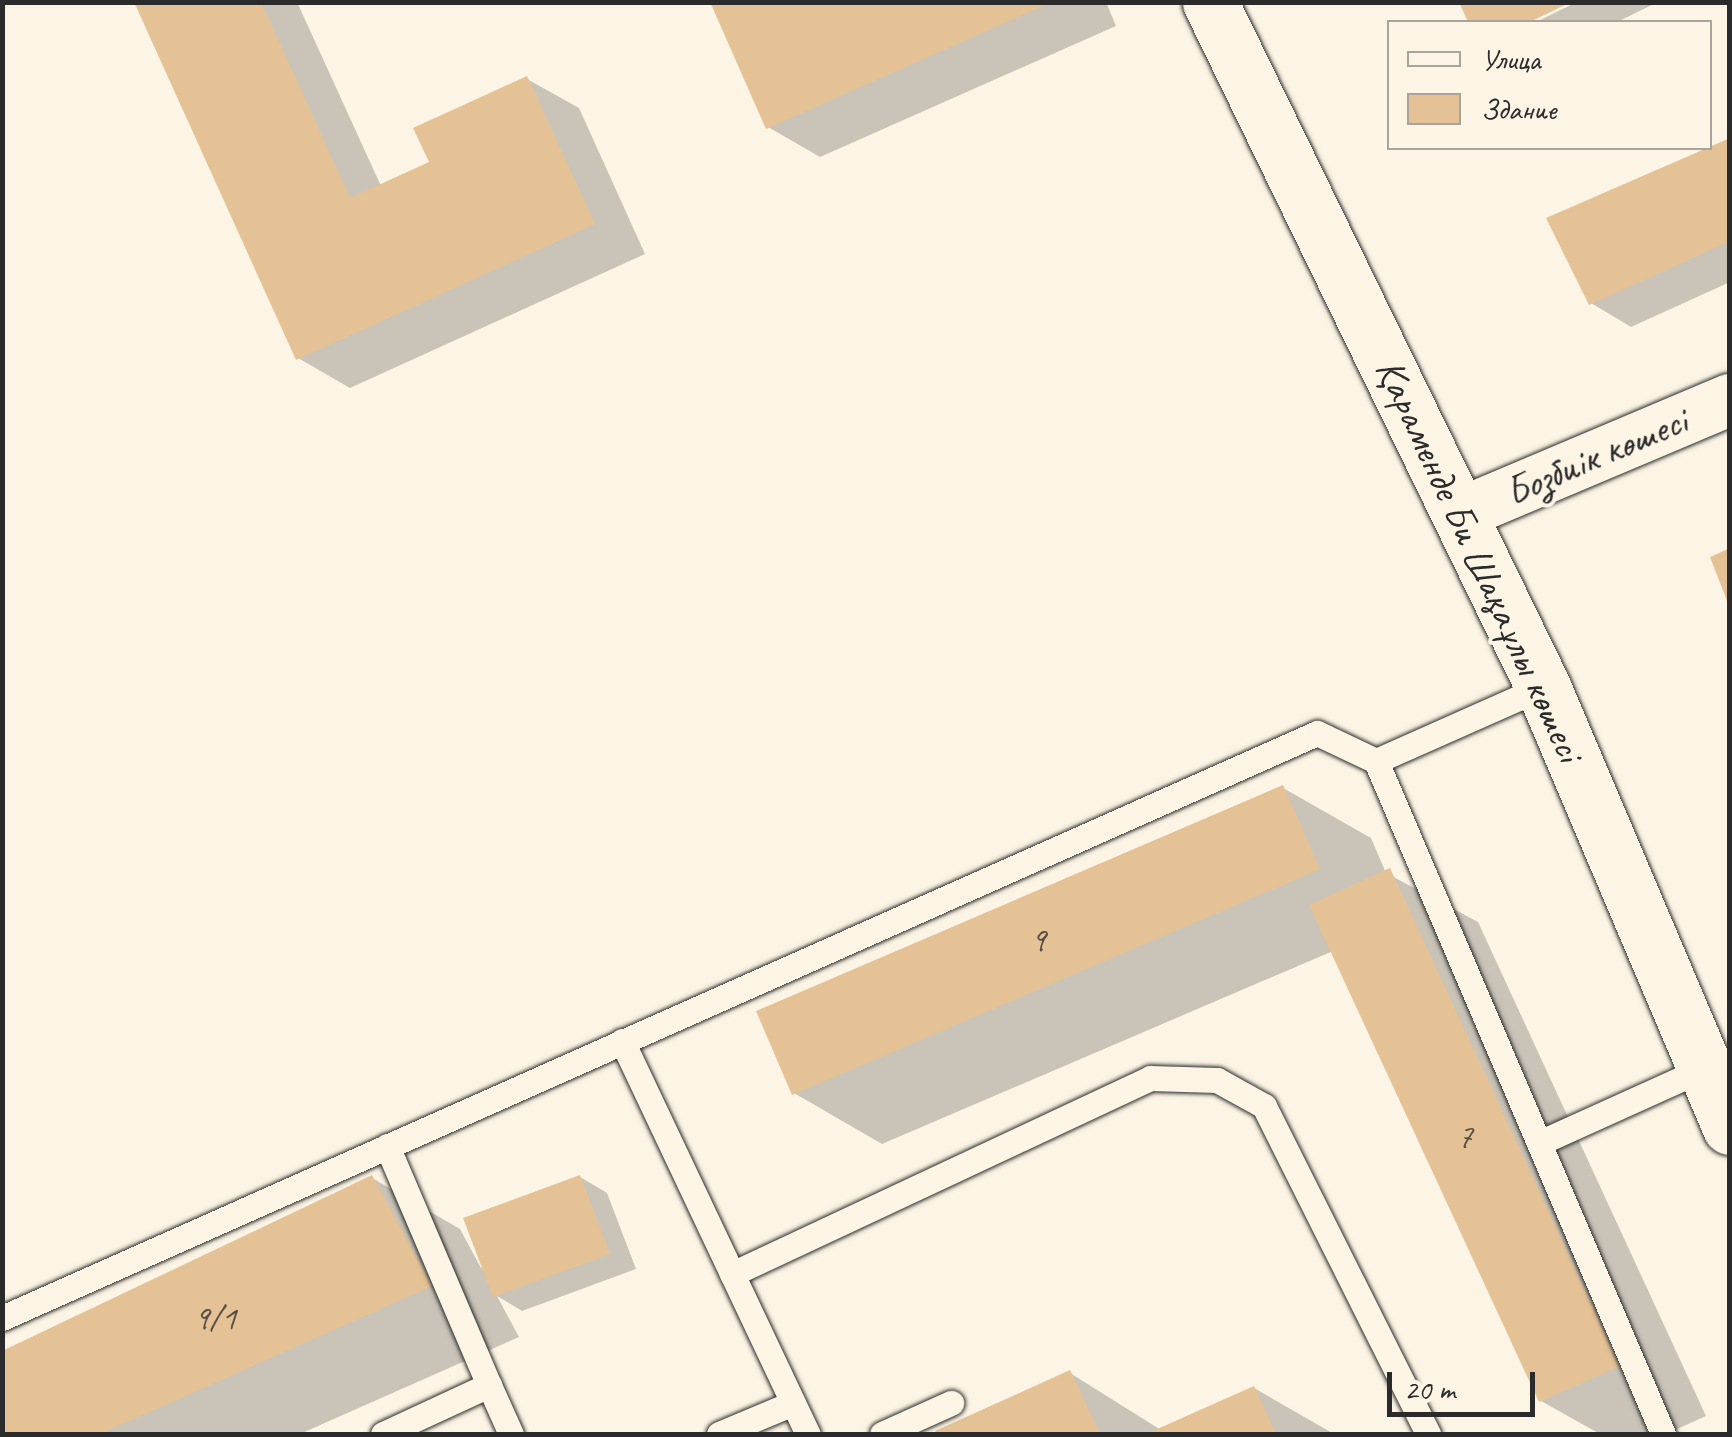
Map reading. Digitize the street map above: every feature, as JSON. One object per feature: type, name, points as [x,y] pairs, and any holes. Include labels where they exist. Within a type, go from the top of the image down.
[{"type":"street","name":"Қараменде Би Шақаұлы көшесі","points":[[1210,2],[1544,686],[1730,1127]]},
{"type":"street","name":"Бозбиік көшесі","points":[[1462,513],[1730,400]]},
{"type":"lane","points":[[1376,761],[1544,686]]},
{"type":"lane","points":[[2,1318],[1317,733],[1376,761],[1663,1434]]},
{"type":"lane","points":[[622,1041],[808,1434]]},
{"type":"lane","points":[[1539,1143],[1705,1068]]},
{"type":"lane","points":[[732,1274],[1150,1078],[1216,1080],[1264,1106],[1428,1434]]},
{"type":"lane","points":[[388,1146],[511,1434]]},
{"type":"lane","points":[[383,1434],[489,1385]]},
{"type":"lane","points":[[719,1434],[794,1403]]},
{"type":"lane","points":[[882,1434],[951,1403]]},
{"type":"building","points":[[134,2],[261,2],[350,198],[429,162],[413,128],[527,76],[595,224],[296,360]]},
{"type":"building","points":[[710,2],[1052,2],[766,129]]},
{"type":"building","points":[[1459,2],[1571,2],[1534,20],[1467,20]]},
{"type":"building","points":[[1730,138],[1730,241],[1589,305],[1546,218],[1702,150],[1712,150],[1712,146]]},
{"type":"building","points":[[1730,548],[1730,606],[1729,606],[1710,557]]},
{"type":"building","points":[[1283,785],[1320,869],[792,1095],[756,1011]]},
{"type":"building","points":[[1390,868],[1620,1366],[1539,1402],[1309,905]]},
{"type":"building","points":[[372,1175],[432,1286],[100,1434],[2,1434],[2,1351]]},
{"type":"building","points":[[580,1175],[610,1254],[493,1297],[463,1218]]},
{"type":"building","points":[[1070,1370],[1100,1434],[935,1431]]},
{"type":"building","points":[[1254,1386],[1276,1434],[1146,1434]]}]
